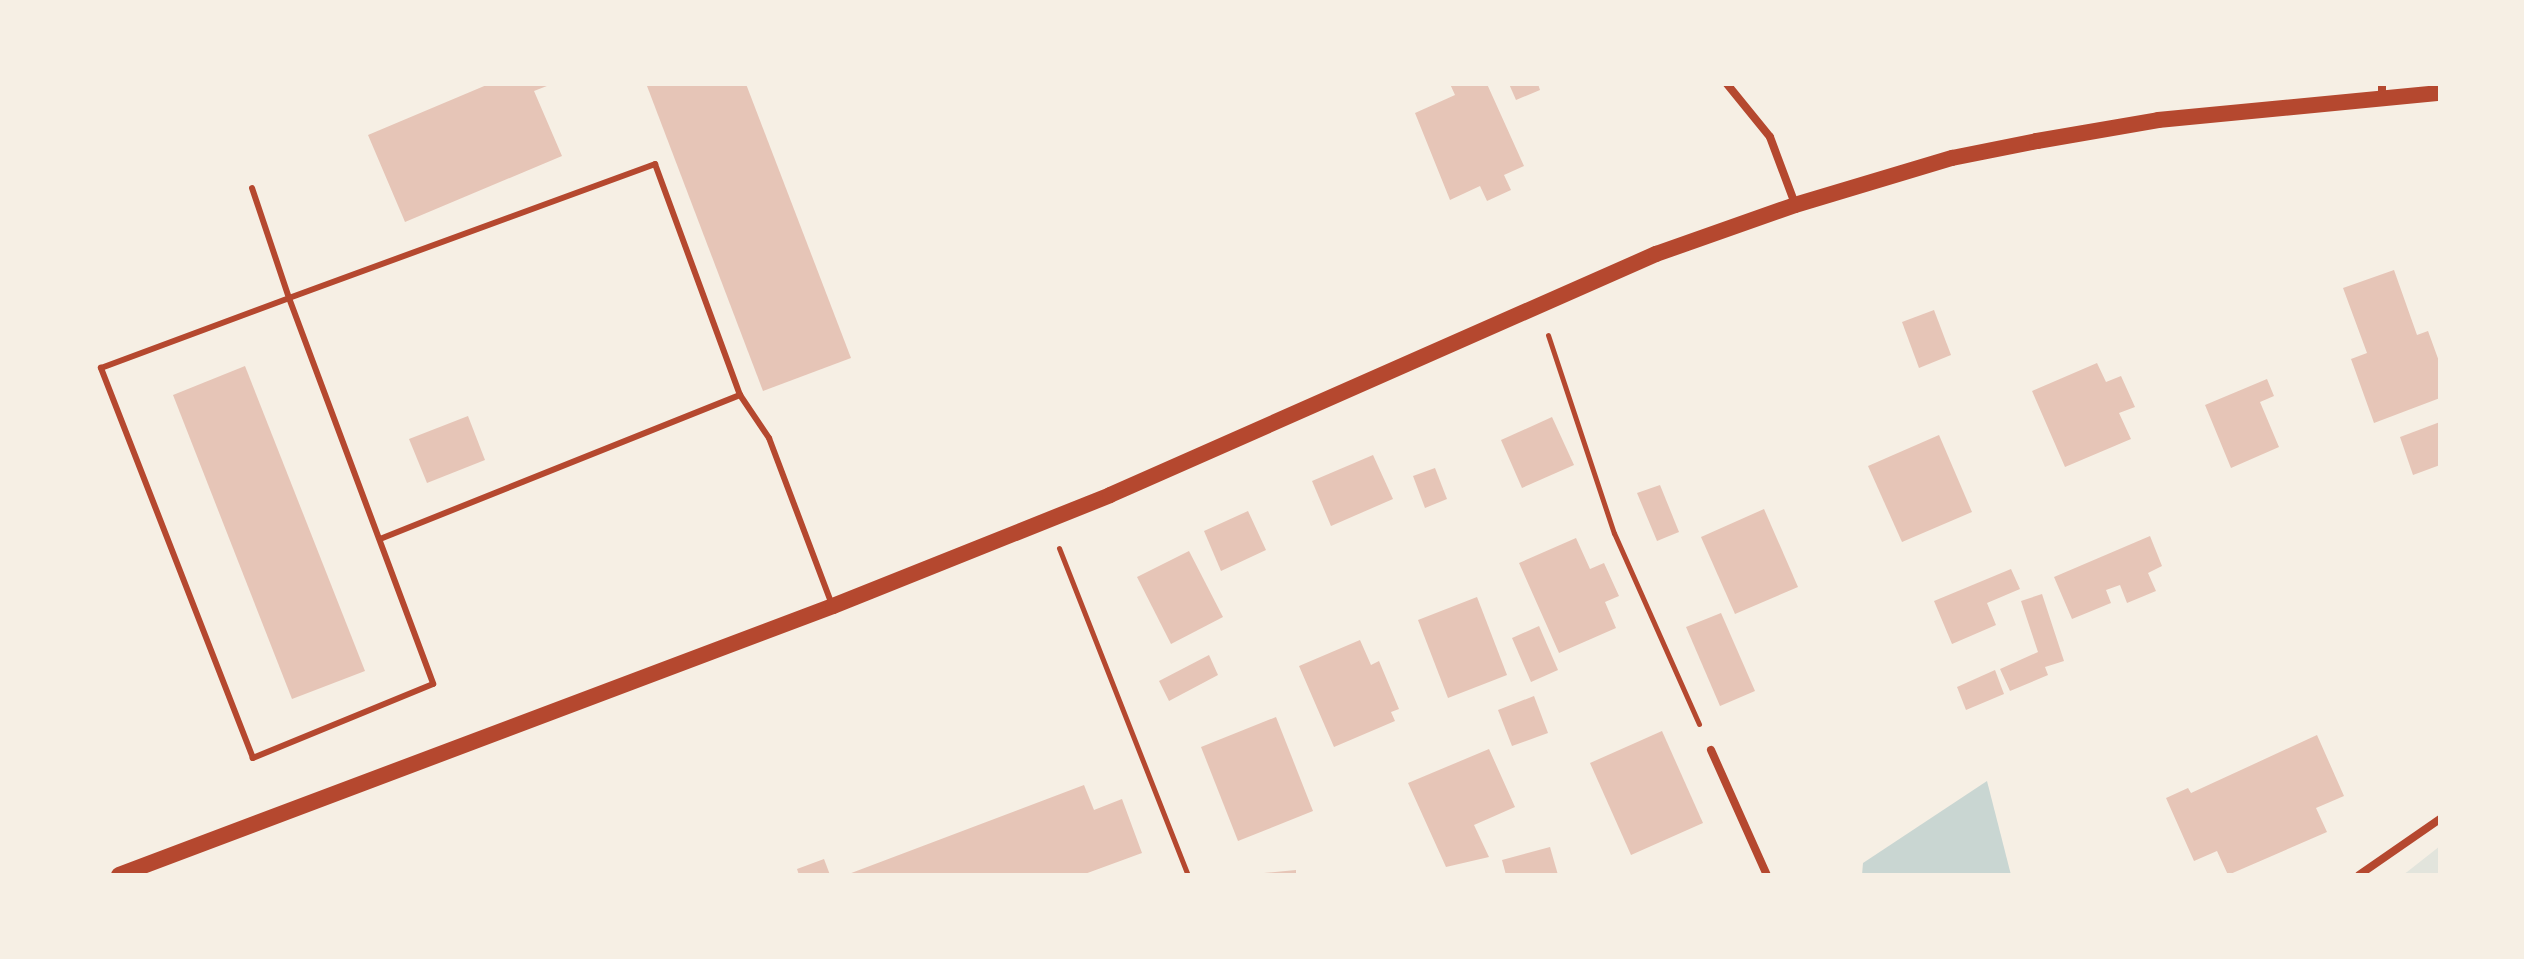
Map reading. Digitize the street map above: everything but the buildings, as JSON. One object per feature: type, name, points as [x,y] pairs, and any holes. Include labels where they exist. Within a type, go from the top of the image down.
[{"type":"main road","points":[[119,875],[833,606],[1048,520],[1535,305],[1795,205],[1952,158],[2052,138],[2158,120],[2382,91],[2440,93]]},
{"type":"street","points":[[1727,84],[1770,137],[1795,205]]},
{"type":"street","points":[[1711,750],[1767,875]]},
{"type":"street","points":[[2359,875],[2440,819]]},
{"type":"lane","points":[[252,188],[289,298],[433,684],[253,758],[101,368],[289,298],[655,164],[740,395],[769,438],[833,606]]},
{"type":"lane","points":[[380,539],[740,395]]},
{"type":"path","points":[[1535,305],[1614,533],[1711,750]]},
{"type":"path","points":[[1048,520],[1188,875]]},
{"type":"shaded area","points":[[1987,781],[2011,875],[1862,875],[1863,863]]},
{"type":"shaded area","points":[[2440,846],[2440,875],[2402,875],[2407,872]]}]
